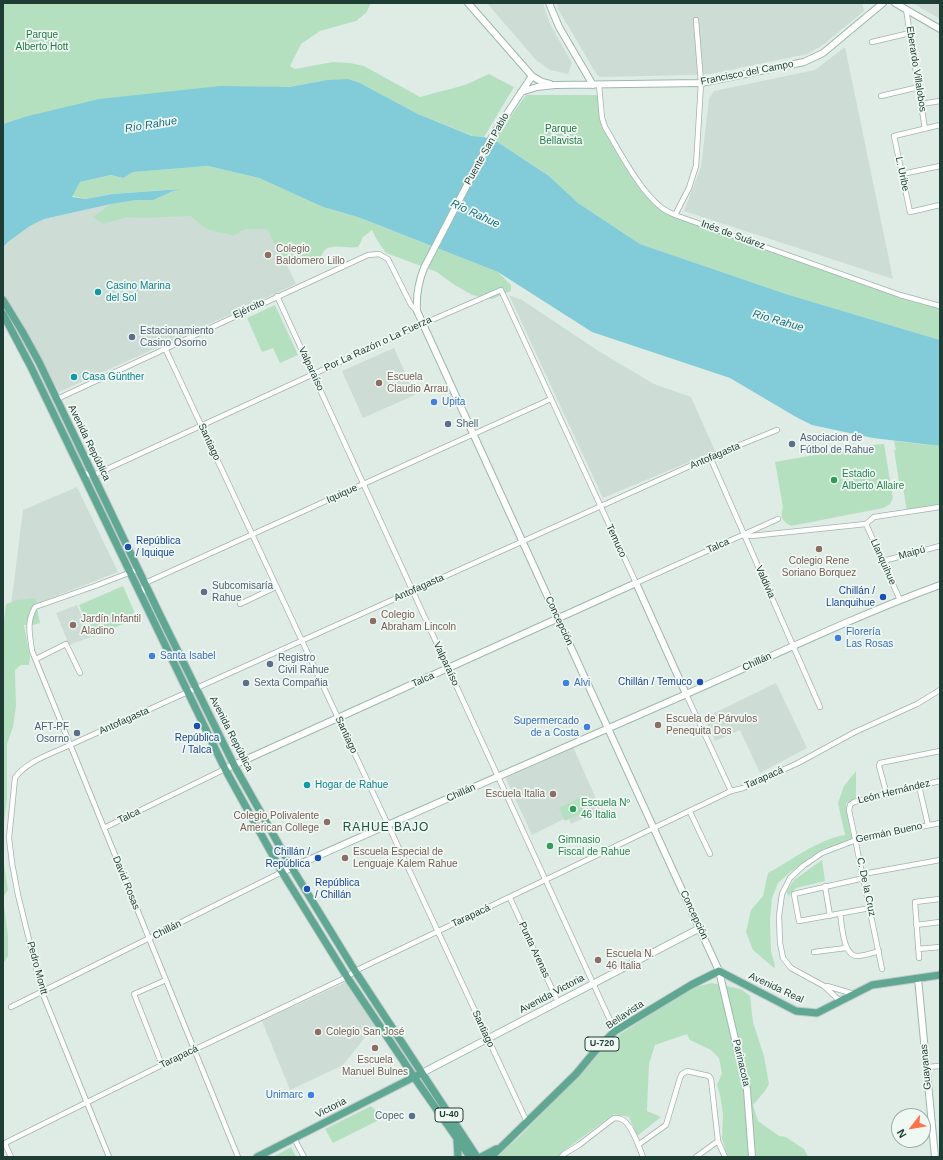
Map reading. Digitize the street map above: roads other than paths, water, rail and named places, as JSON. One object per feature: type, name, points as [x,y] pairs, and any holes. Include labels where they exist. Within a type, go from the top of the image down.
[{"type":"main road","name":"Avenida República","points":[[3,300],[30,344],[234,765],[292,868],[355,971],[477,1157]]},
{"type":"main road","name":"Avenida República","points":[[3,314],[31,367],[225,770],[282,872],[347,977],[470,1157]]},
{"type":"main road","points":[[150,615],[160,615]]},
{"type":"main road","name":"Avenida Real","points":[[719,971],[796,1011],[817,1014],[872,985],[940,975]]},
{"type":"main road","name":"Bellavista","points":[[494,1156],[504,1144],[576,1074],[596,1050],[616,1031],[668,998],[719,971]]},
{"type":"main road","name":"Avenida Victoria","points":[[414,1077],[422,1073]]},
{"type":"main road","name":"Victoria","points":[[257,1157],[414,1077]]},
{"type":"main road","points":[[456,1138],[458,1157]]},
{"type":"main road","name":"Bellavista","points":[[481,1157],[504,1144]]},
{"type":"street","points":[[468,3],[532,76],[542,82],[555,85]]},
{"type":"street","points":[[550,3],[559,27],[596,85]]},
{"type":"street","name":"Francisco del Campo","points":[[520,92],[536,87],[555,85],[701,83],[810,60],[823,53],[882,3]]},
{"type":"street","points":[[895,3],[940,29]]},
{"type":"street","name":"Eberardo Villalobos","points":[[906,9],[925,128]]},
{"type":"street","points":[[676,215],[689,188],[696,166],[701,83],[696,20]]},
{"type":"street","points":[[872,42],[910,33]]},
{"type":"street","name":"Puente San Pablo","points":[[424,268],[492,135],[532,76]]},
{"type":"street","name":"Inés de Suárez","points":[[596,85],[605,127],[636,177],[653,199],[663,208],[676,215],[900,295],[940,306]]},
{"type":"street","points":[[881,96],[919,87]]},
{"type":"street","points":[[921,104],[940,101]]},
{"type":"street","points":[[925,128],[940,125]]},
{"type":"street","name":"L. Uribe","points":[[925,128],[894,136],[910,212],[940,205]]},
{"type":"street","points":[[902,174],[940,166]]},
{"type":"street","name":"Ejército","points":[[57,399],[368,255],[379,254],[388,259],[411,305],[418,311]]},
{"type":"street","name":"Concepción","points":[[424,268],[418,282],[416,296],[418,311],[423,323],[719,971]]},
{"type":"street","name":"Por La Razón o La Fuerza","points":[[94,476],[423,323],[501,290]]},
{"type":"street","name":"Temuco","points":[[501,290],[731,791]]},
{"type":"street","name":"Valparaíso","points":[[277,296],[616,1031]]},
{"type":"street","name":"Santiago","points":[[165,348],[527,1122]]},
{"type":"street","name":"Iquique","points":[[145,583],[551,399]]},
{"type":"street","name":"Antofagasta","points":[[19,771],[34,762],[70,745],[600,506],[710,457],[777,430]]},
{"type":"street","name":"Valdivia","points":[[710,457],[820,707]]},
{"type":"street","points":[[81,473],[94,476]]},
{"type":"street","name":"Talca","points":[[744,535],[751,536],[866,524],[874,517],[940,507]]},
{"type":"street","name":"Talca","points":[[104,828],[234,765],[778,519]]},
{"type":"street","name":"Llanquihue","points":[[866,524],[900,600]]},
{"type":"street","name":"Maipú","points":[[883,561],[940,546]]},
{"type":"street","points":[[130,573],[139,570]]},
{"type":"street","name":"David Rosas","points":[[130,573],[34,607],[29,623],[32,651],[238,1157]]},
{"type":"street","points":[[141,597],[145,583]]},
{"type":"street","name":"Chillán","points":[[11,1007],[282,872],[608,729],[794,645],[900,600],[940,585]]},
{"type":"street","points":[[240,604],[276,587]]},
{"type":"street","points":[[36,659],[66,644],[80,673]]},
{"type":"street","name":"Tarapacá","points":[[4,1144],[86,1102],[347,977],[355,971],[546,881],[731,791],[743,788],[798,763],[855,732],[917,704],[940,690]]},
{"type":"street","points":[[887,795],[879,766],[880,763],[940,751]]},
{"type":"street","name":"Pedro Montt","points":[[19,771],[15,778],[12,798],[9,838],[18,894],[42,992],[109,1157]]},
{"type":"street","name":"León Hernández","points":[[850,805],[854,802],[940,781]]},
{"type":"street","points":[[919,786],[928,825]]},
{"type":"street","name":"C. De la Cruz","points":[[850,805],[849,810],[882,969]]},
{"type":"street","points":[[690,812],[710,854]]},
{"type":"street","name":"Germán Bueno","points":[[854,994],[824,986],[791,968],[783,958],[780,943],[779,916],[782,894],[790,878],[803,866],[822,853],[856,840],[940,823]]},
{"type":"street","points":[[870,908],[799,921],[794,894],[863,876],[940,860]]},
{"type":"street","points":[[825,886],[830,916]]},
{"type":"street","name":"Punta Arenas","points":[[510,898],[558,1002]]},
{"type":"street","points":[[919,958],[915,902],[940,899]]},
{"type":"street","points":[[840,914],[846,948],[850,954],[856,956],[879,951]]},
{"type":"street","points":[[916,924],[940,922]]},
{"type":"street","name":"Avenida Victoria","points":[[422,1073],[700,928]]},
{"type":"street","points":[[918,949],[940,947]]},
{"type":"street","points":[[814,952],[846,948]]},
{"type":"street","name":"Parinacota","points":[[719,971],[747,1090],[752,1157]]},
{"type":"street","name":"Guayanas","points":[[918,978],[926,1067],[937,1142],[935,1157]]},
{"type":"street","points":[[162,1065],[134,994],[166,980]]},
{"type":"street","name":"Germán Bueno","points":[[824,986],[841,1002]]},
{"type":"street","points":[[926,1067],[940,1066]]},
{"type":"street","points":[[638,1145],[666,1125],[680,1078],[682,1074],[687,1071],[709,1076],[711,1079],[718,1141],[725,1157]]},
{"type":"street","points":[[562,1157],[564,1154],[579,1145],[614,1118],[621,1118],[626,1122],[643,1157]]},
{"type":"street","points":[[294,1138],[304,1157]]},
{"type":"street","points":[[696,1157],[718,1141]]},
{"type":"street","points":[[4,1144],[10,1157]]},
{"type":"water","name":"Río Rahue","points":[[348,79],[360,83],[418,114],[472,136],[484,137],[496,141],[549,176],[578,203],[640,244],[786,294],[940,340],[940,446],[873,438],[812,425],[730,378],[592,332],[498,272],[358,217],[323,207],[259,178],[208,166],[133,172],[123,178],[111,175],[80,182],[72,197],[86,199],[112,194],[181,189],[153,200],[136,200],[111,204],[44,219],[30,226],[3,247],[3,124],[24,117],[99,99],[220,86],[289,87],[327,80]]},
{"type":"place","name":"Colegio Baldomero Lillo","points":[[268,255]]},
{"type":"place","name":"Casino Marina del Sol","points":[[98,292]]},
{"type":"place","name":"Estacionamiento Casino Osorno","points":[[132,337]]},
{"type":"place","name":"Casa Günther","points":[[74,377]]},
{"type":"place","name":"Escuela Claudio Arrau","points":[[379,383]]},
{"type":"place","name":"Upita","points":[[434,402]]},
{"type":"place","name":"Shell","points":[[448,424]]},
{"type":"place","name":"Asociacion de Fútbol de Rahue","points":[[792,444]]},
{"type":"place","name":"Estadio Alberto Allaire","points":[[834,480]]},
{"type":"place","name":"República / Iquique","points":[[128,547]]},
{"type":"place","name":"Colegio Rene Soriano Borquez","points":[[819,549]]},
{"type":"place","name":"Subcomisaría Rahue","points":[[204,592]]},
{"type":"place","name":"Chillán / Llanquihue","points":[[883,597]]},
{"type":"place","name":"Colegio Abraham Lincoln","points":[[373,621]]},
{"type":"place","name":"Jardín Infantil Aladino","points":[[73,625]]},
{"type":"place","name":"Florería Las Rosas","points":[[838,638]]},
{"type":"place","name":"Santa Isabel","points":[[152,656]]},
{"type":"place","name":"Registro Civil Rahue","points":[[270,664]]},
{"type":"place","name":"Chillán / Temuco","points":[[700,682]]},
{"type":"place","name":"Sexta Compañia","points":[[246,683]]},
{"type":"place","name":"Alvi","points":[[566,683]]},
{"type":"place","name":"Escuela de Párvulos Penequita Dos","points":[[658,725]]},
{"type":"place","name":"República / Talca","points":[[197,726]]},
{"type":"place","name":"Supermercado de a Costa","points":[[587,727]]},
{"type":"place","name":"AFT-PF Osorno","points":[[77,733]]},
{"type":"place","name":"Hogar de Rahue","points":[[307,785]]},
{"type":"place","name":"Escuela Italia","points":[[553,794]]},
{"type":"place","name":"Escuela Nº 46 Italia","points":[[573,809]]},
{"type":"place","name":"Colegio Polivalente American College","points":[[327,822]]},
{"type":"place","name":"Gimnasio Fiscal de Rahue","points":[[550,846]]},
{"type":"place","name":"Chillán / República","points":[[318,858]]},
{"type":"place","name":"Escuela Especial de Lenguaje Kalem Rahue","points":[[345,858]]},
{"type":"place","name":"República / Chillán","points":[[307,889]]},
{"type":"place","name":"Escuela N. 46 Italia","points":[[598,960]]},
{"type":"place","name":"Colegio San José","points":[[318,1032]]},
{"type":"place","name":"Escuela Manuel Bulnes","points":[[375,1048]]},
{"type":"place","name":"Unimarc","points":[[311,1095]]},
{"type":"place","name":"Copec","points":[[412,1116]]},
{"type":"district","name":"RAHUE BAJO","points":[[386,828]]},
{"type":"park label","name":"Parque Alberto Hott","points":[[42,40]]},
{"type":"park label","name":"Parque Bellavista","points":[[561,134]]}]
